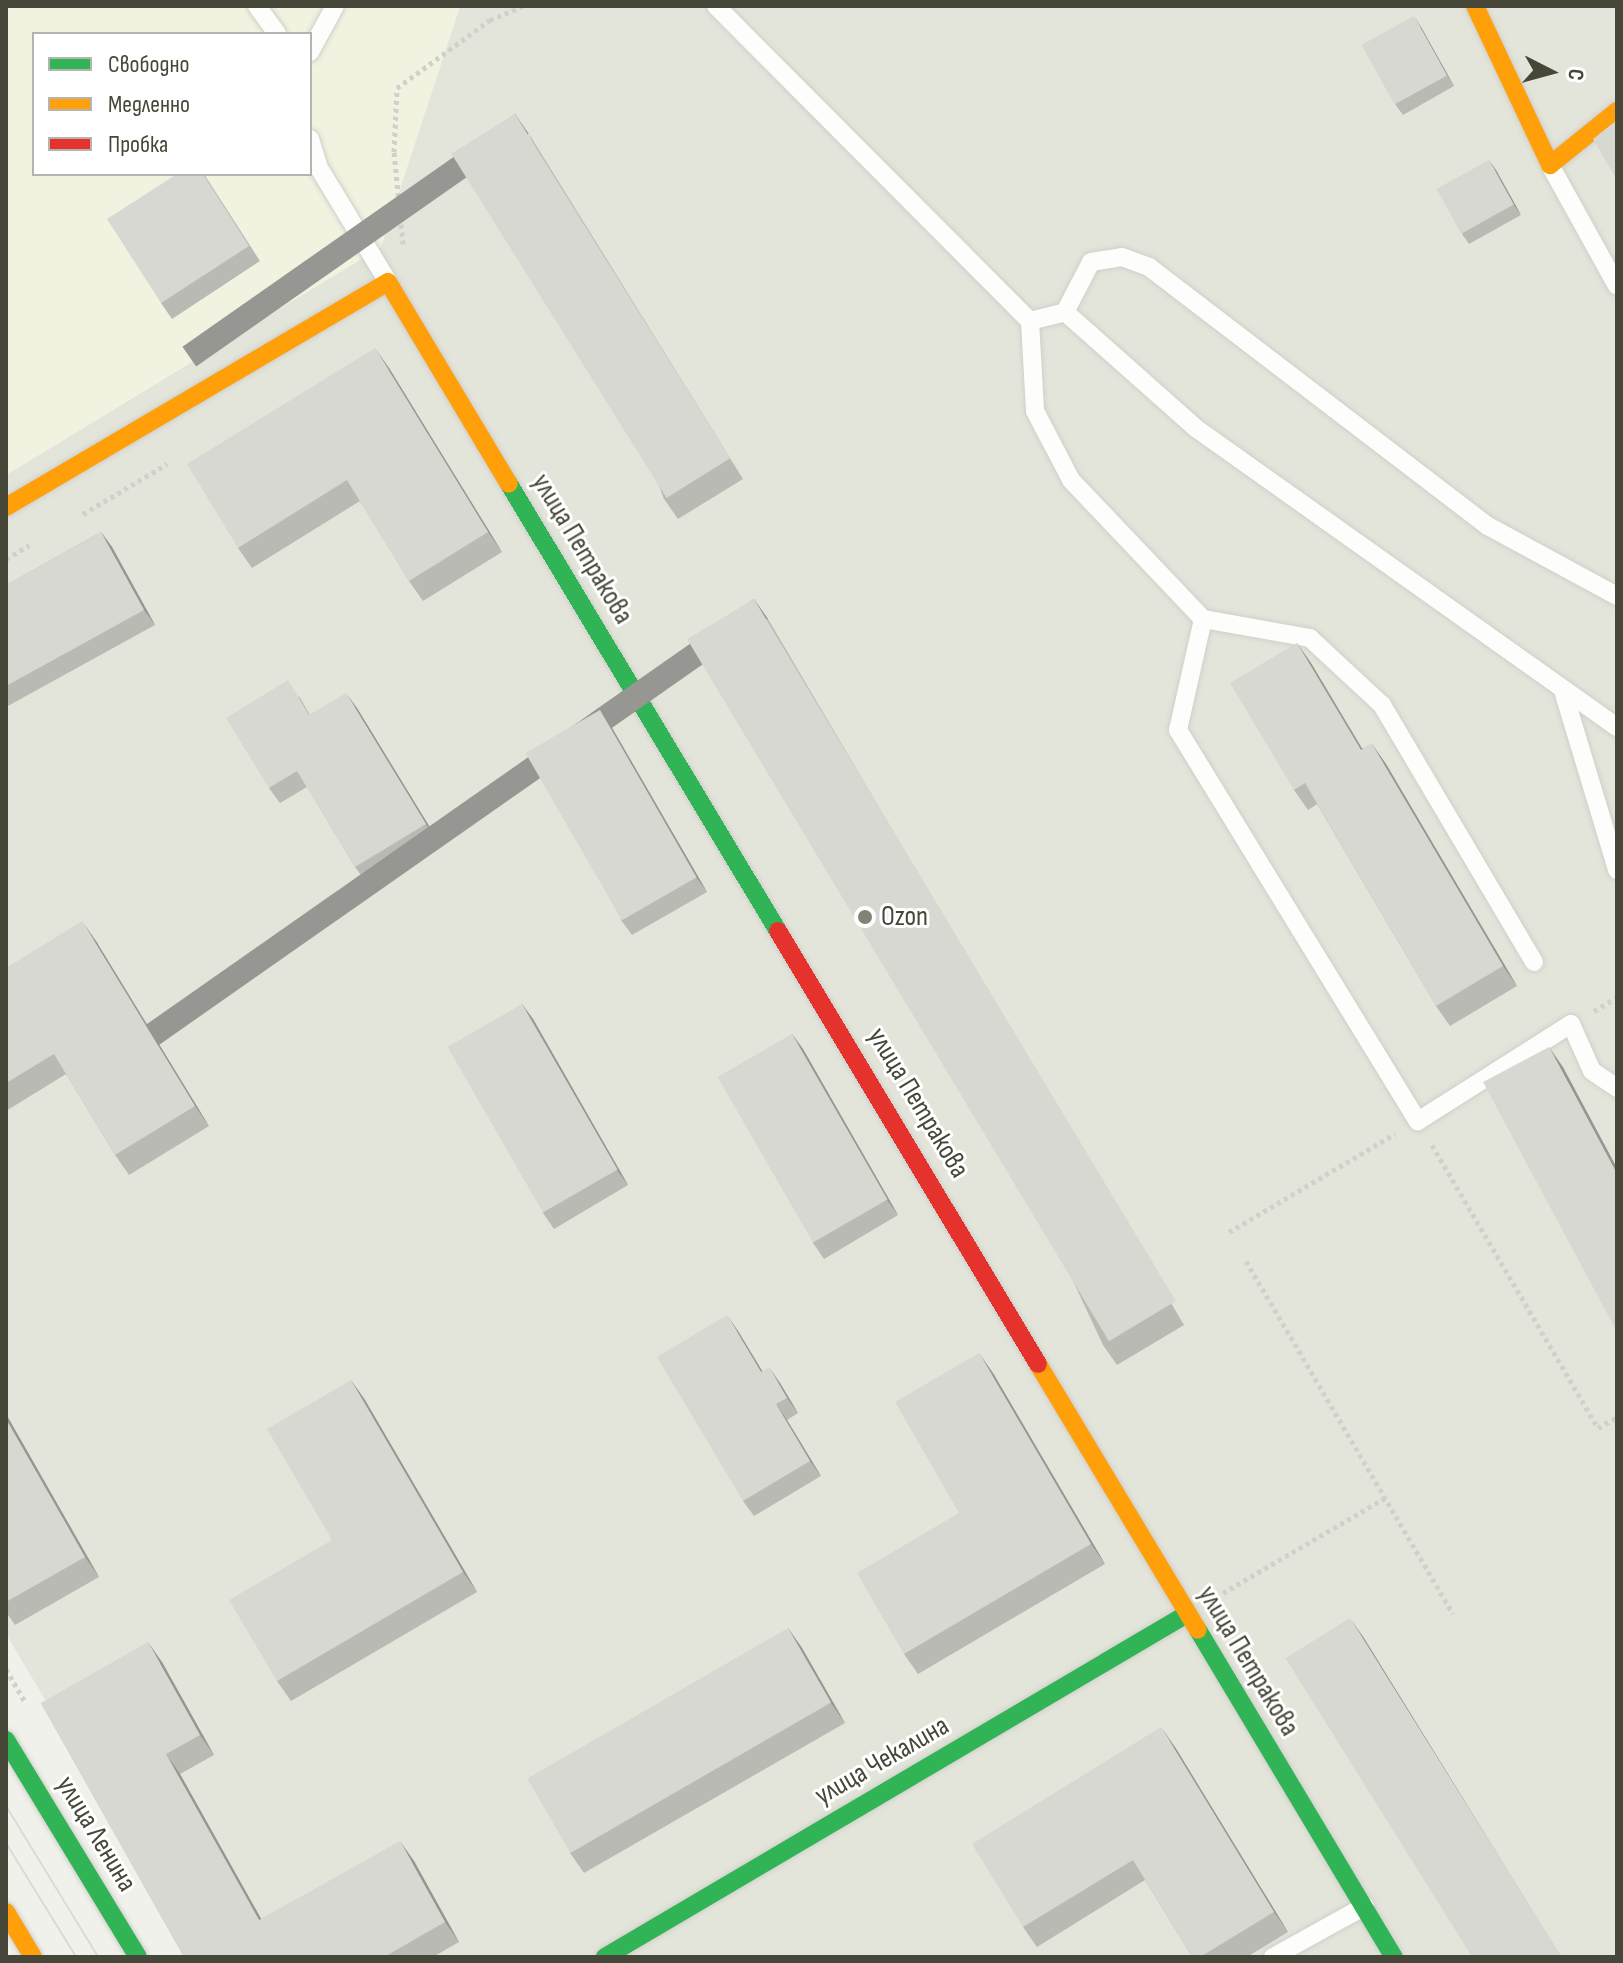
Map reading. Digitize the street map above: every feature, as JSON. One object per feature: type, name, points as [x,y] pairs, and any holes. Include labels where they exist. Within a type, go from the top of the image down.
[{"type":"street","points":[[1475,6],[1550,165],[1617,111]]},
{"type":"street","points":[[6,507],[388,282]]},
{"type":"street","name":"улица Петракова","points":[[388,282],[1394,1957]]},
{"type":"street","name":"улица Чекалина","points":[[605,1957],[1187,1614]]},
{"type":"street","name":"улица Ленина","points":[[6,1740],[138,1957]]},
{"type":"street","points":[[6,1912],[33,1957]]},
{"type":"lane","points":[[257,6],[276,32]]},
{"type":"lane","points":[[312,48],[335,6]]},
{"type":"lane","points":[[716,6],[1030,321],[1035,411],[1071,480],[1203,619],[1310,638],[1382,705],[1534,962]]},
{"type":"lane","points":[[312,145],[319,168],[388,282]]},
{"type":"lane","points":[[1550,165],[1617,286]]},
{"type":"lane","points":[[1030,321],[1065,312],[1091,262],[1122,257],[1149,267],[1488,526],[1617,596]]},
{"type":"lane","points":[[1065,312],[1197,429],[1564,694],[1617,727]]},
{"type":"lane","points":[[1203,619],[1178,730],[1418,1121],[1571,1024],[1592,1071],[1617,1088]]},
{"type":"lane","points":[[1564,694],[1617,870]]},
{"type":"lane","points":[[1273,1957],[1365,1906]]},
{"type":"path","points":[[412,261],[404,248],[394,152],[397,88],[510,8],[523,6]]},
{"type":"path","points":[[71,520],[177,458]]},
{"type":"path","points":[[6,559],[45,536]]},
{"type":"path","points":[[1229,1232],[1418,1121],[1598,1428],[1617,1417]]},
{"type":"path","points":[[1246,1261],[1453,1614]]},
{"type":"path","points":[[1187,1614],[1385,1498]]},
{"type":"shaded area","points":[[6,6],[460,6],[381,247],[6,475]]},
{"type":"shaded area","points":[[460,6],[1617,6],[1617,1957],[198,1957],[6,1634],[6,475],[381,247]]},
{"type":"building","points":[[1414,16],[1447,75],[1394,105],[1362,45]]},
{"type":"building","points":[[515,114],[730,458],[667,498],[451,154]]},
{"type":"building","points":[[1617,120],[1617,180],[1593,139]]},
{"type":"building","points":[[1489,160],[1514,205],[1461,234],[1437,189]]},
{"type":"building","points":[[174,176],[204,176],[249,246],[161,303],[107,219]]},
{"type":"building","points":[[375,348],[488,532],[409,581],[347,480],[238,548],[187,464]]},
{"type":"building","points":[[101,532],[144,610],[6,686],[6,585]]},
{"type":"building","points":[[754,599],[1176,1301],[1109,1341],[687,639]]},
{"type":"building","points":[[1297,643],[1361,750],[1372,744],[1503,966],[1436,1006],[1305,783],[1294,790],[1230,683]]},
{"type":"building","points":[[288,680],[309,715],[346,693],[426,824],[355,867],[297,771],[269,788],[226,718]]},
{"type":"building","points":[[600,710],[697,877],[622,920],[526,753]]},
{"type":"building","points":[[82,921],[195,1106],[115,1155],[54,1054],[6,1083],[6,968]]},
{"type":"building","points":[[522,1004],[618,1169],[543,1212],[448,1047]]},
{"type":"building","points":[[792,1034],[887,1199],[813,1242],[718,1077]]},
{"type":"building","points":[[1549,1047],[1617,1174],[1617,1332],[1483,1082]]},
{"type":"building","points":[[727,1315],[761,1372],[769,1367],[787,1398],[776,1404],[810,1461],[743,1501],[657,1357]]},
{"type":"building","points":[[979,1353],[1091,1544],[904,1654],[857,1573],[959,1513],[895,1402]]},
{"type":"building","points":[[351,1380],[463,1572],[277,1681],[229,1600],[332,1540],[267,1429]]},
{"type":"building","points":[[6,1419],[85,1557],[6,1602]]},
{"type":"building","points":[[1350,1618],[1561,1956],[1472,1957],[1286,1658]]},
{"type":"building","points":[[788,1628],[831,1702],[570,1853],[527,1778]]},
{"type":"building","points":[[148,1642],[200,1735],[166,1754],[259,1920],[400,1841],[445,1922],[384,1957],[184,1957],[41,1703]]},
{"type":"building","points":[[1161,1727],[1274,1912],[1200,1957],[1192,1957],[1133,1860],[1023,1927],[972,1844]]},
{"type":"tram line","points":[[6,1806],[98,1957]]},
{"type":"tram line","points":[[6,1843],[76,1957]]},
{"type":"traffic: fast","points":[[509,484],[778,931]]},
{"type":"traffic: fast","points":[[605,1957],[1187,1614]]},
{"type":"traffic: fast","points":[[1198,1630],[1394,1957]]},
{"type":"traffic: fast","points":[[6,1740],[138,1957]]},
{"type":"traffic: slow","points":[[1475,6],[1550,165],[1617,111]]},
{"type":"traffic: slow","points":[[6,507],[388,282],[509,484]]},
{"type":"traffic: slow","points":[[1038,1364],[1198,1630]]},
{"type":"traffic: slow","points":[[6,1912],[33,1957]]},
{"type":"traffic: jam","points":[[778,931],[1038,1364]]},
{"type":"place","name":"Ozon","points":[[865,917]]}]
